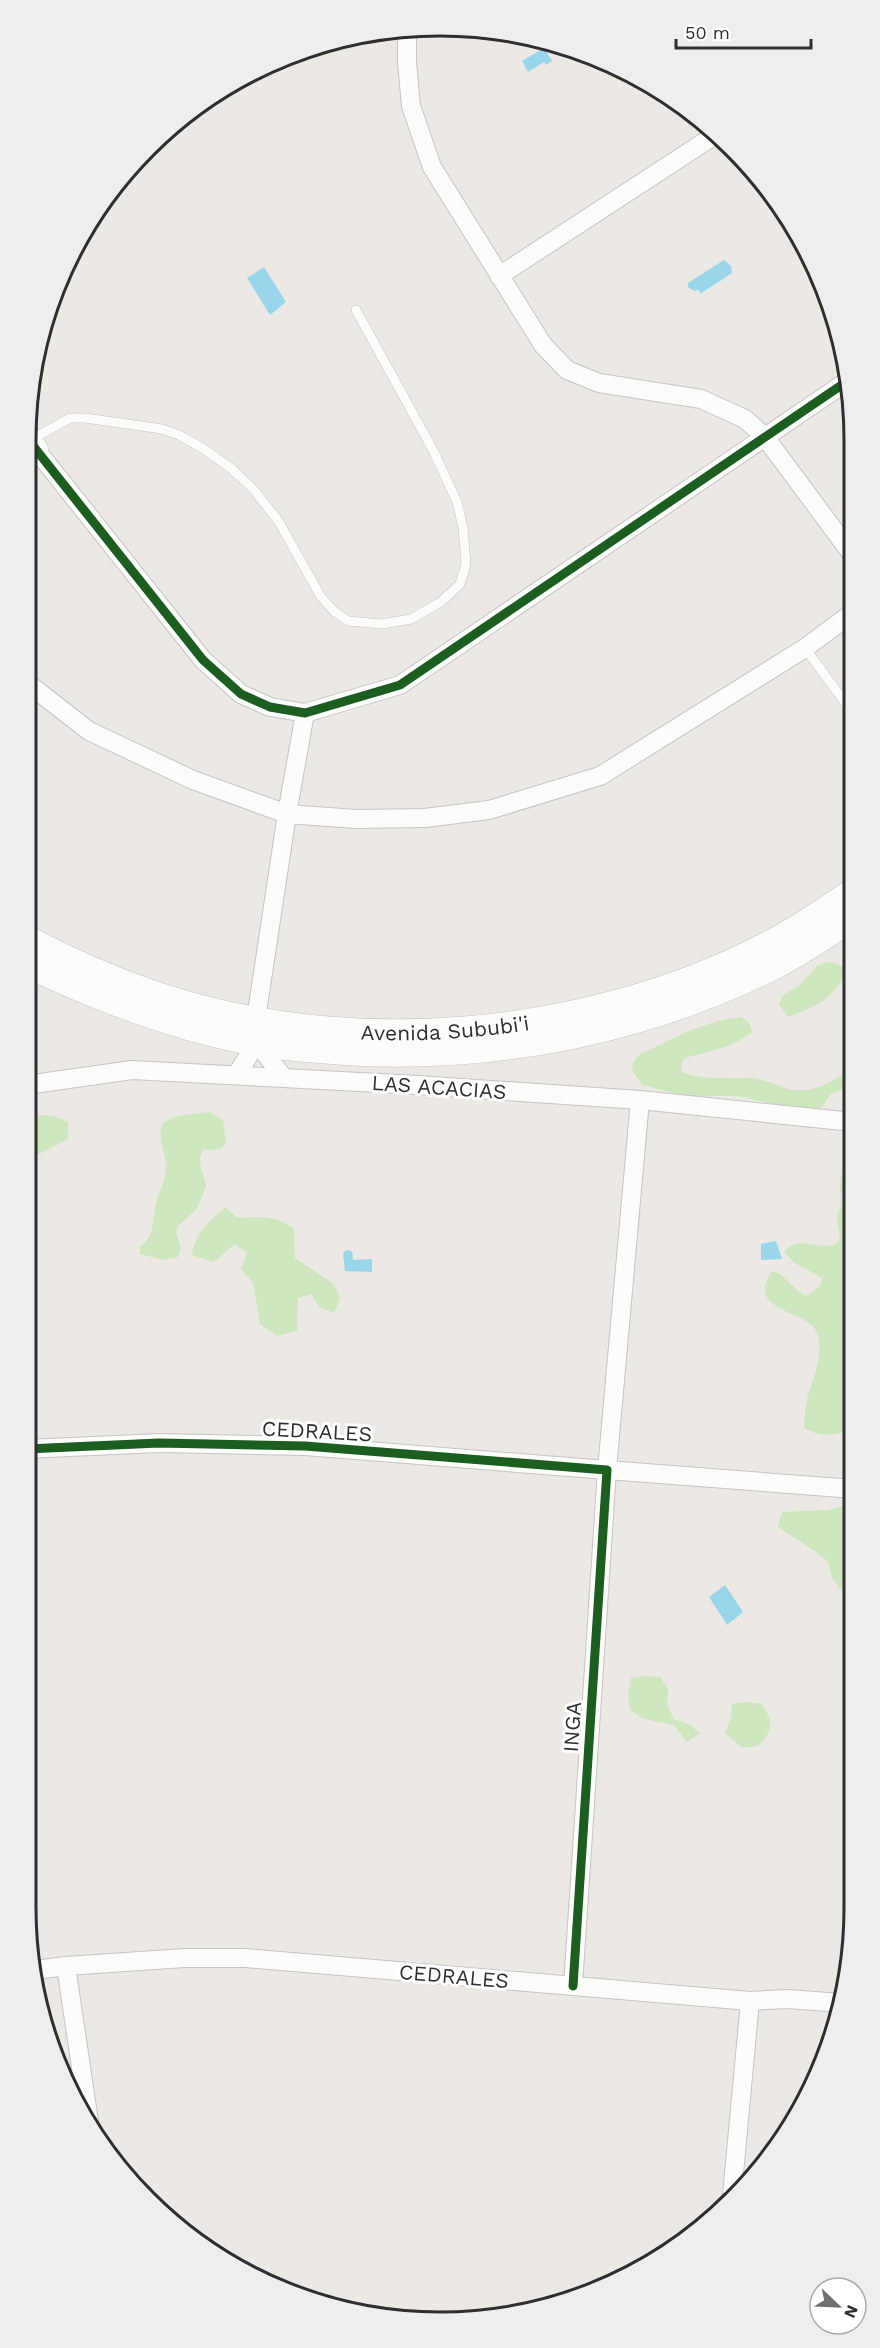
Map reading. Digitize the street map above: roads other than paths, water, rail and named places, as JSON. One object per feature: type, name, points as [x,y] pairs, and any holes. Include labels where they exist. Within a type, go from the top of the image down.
[{"type":"street","points":[[407,38],[411,106],[432,167],[543,345],[567,370],[599,383],[701,399],[745,419],[765,437],[844,544]]},
{"type":"street","points":[[499,276],[709,139]]},
{"type":"street","points":[[36,455],[203,660],[241,694],[270,707],[305,713],[400,685],[841,386]]},
{"type":"street","points":[[36,690],[89,731],[193,780],[287,814],[356,819],[436,817],[489,810],[600,776],[805,648],[844,619]]},
{"type":"street","points":[[236,1075],[257,1031],[287,814],[305,713]]},
{"type":"street","name":"Avenida Sububi'i","points":[[36,969],[68,984],[148,1014],[257,1031],[434,1032],[501,1027],[587,1011],[648,993],[711,970],[758,949],[810,920],[844,897]]},
{"type":"street","name":"Avenida Sububi'i","points":[[36,943],[75,964],[257,1031],[338,1052],[433,1054],[505,1048],[591,1033],[652,1015],[720,990],[776,965],[844,923]]},
{"type":"street","points":[[257,1031],[284,1078]]},
{"type":"street","name":"LAS ACACIAS","points":[[36,1084],[132,1070],[640,1100],[844,1121]]},
{"type":"street","points":[[607,1470],[640,1100]]},
{"type":"street","name":"CEDRALES","points":[[36,1449],[159,1443],[305,1446],[844,1488]]},
{"type":"street","name":"INGA","points":[[573,1986],[607,1470]]},
{"type":"street","name":"CEDRALES","points":[[41,1969],[185,1958],[244,1958],[750,2001],[787,1999],[832,2002]]},
{"type":"street","points":[[66,1966],[86,2103]]},
{"type":"street","points":[[733,2186],[750,2001]]},
{"type":"lane","points":[[36,441],[70,418],[162,429],[179,435],[232,469],[254,490],[279,522],[321,597],[335,612],[348,621],[382,624],[411,619],[441,602],[460,584],[466,564],[463,526],[458,502],[433,450],[356,310]]},
{"type":"lane","points":[[805,648],[844,701]]},
{"type":"water","points":[[542,49],[545,50],[552,61],[546,65],[544,62],[528,72],[522,61]]},
{"type":"water","points":[[724,260],[731,266],[732,273],[700,294],[699,290],[694,291],[688,287],[688,283]]},
{"type":"water","points":[[264,267],[286,302],[270,315],[247,278]]},
{"type":"water","points":[[776,1241],[782,1259],[761,1260],[761,1244]]},
{"type":"water","points":[[346,1250],[352,1251],[353,1260],[372,1259],[372,1272],[345,1271],[343,1254]]},
{"type":"water","points":[[725,1585],[743,1612],[727,1625],[709,1597]]}]
